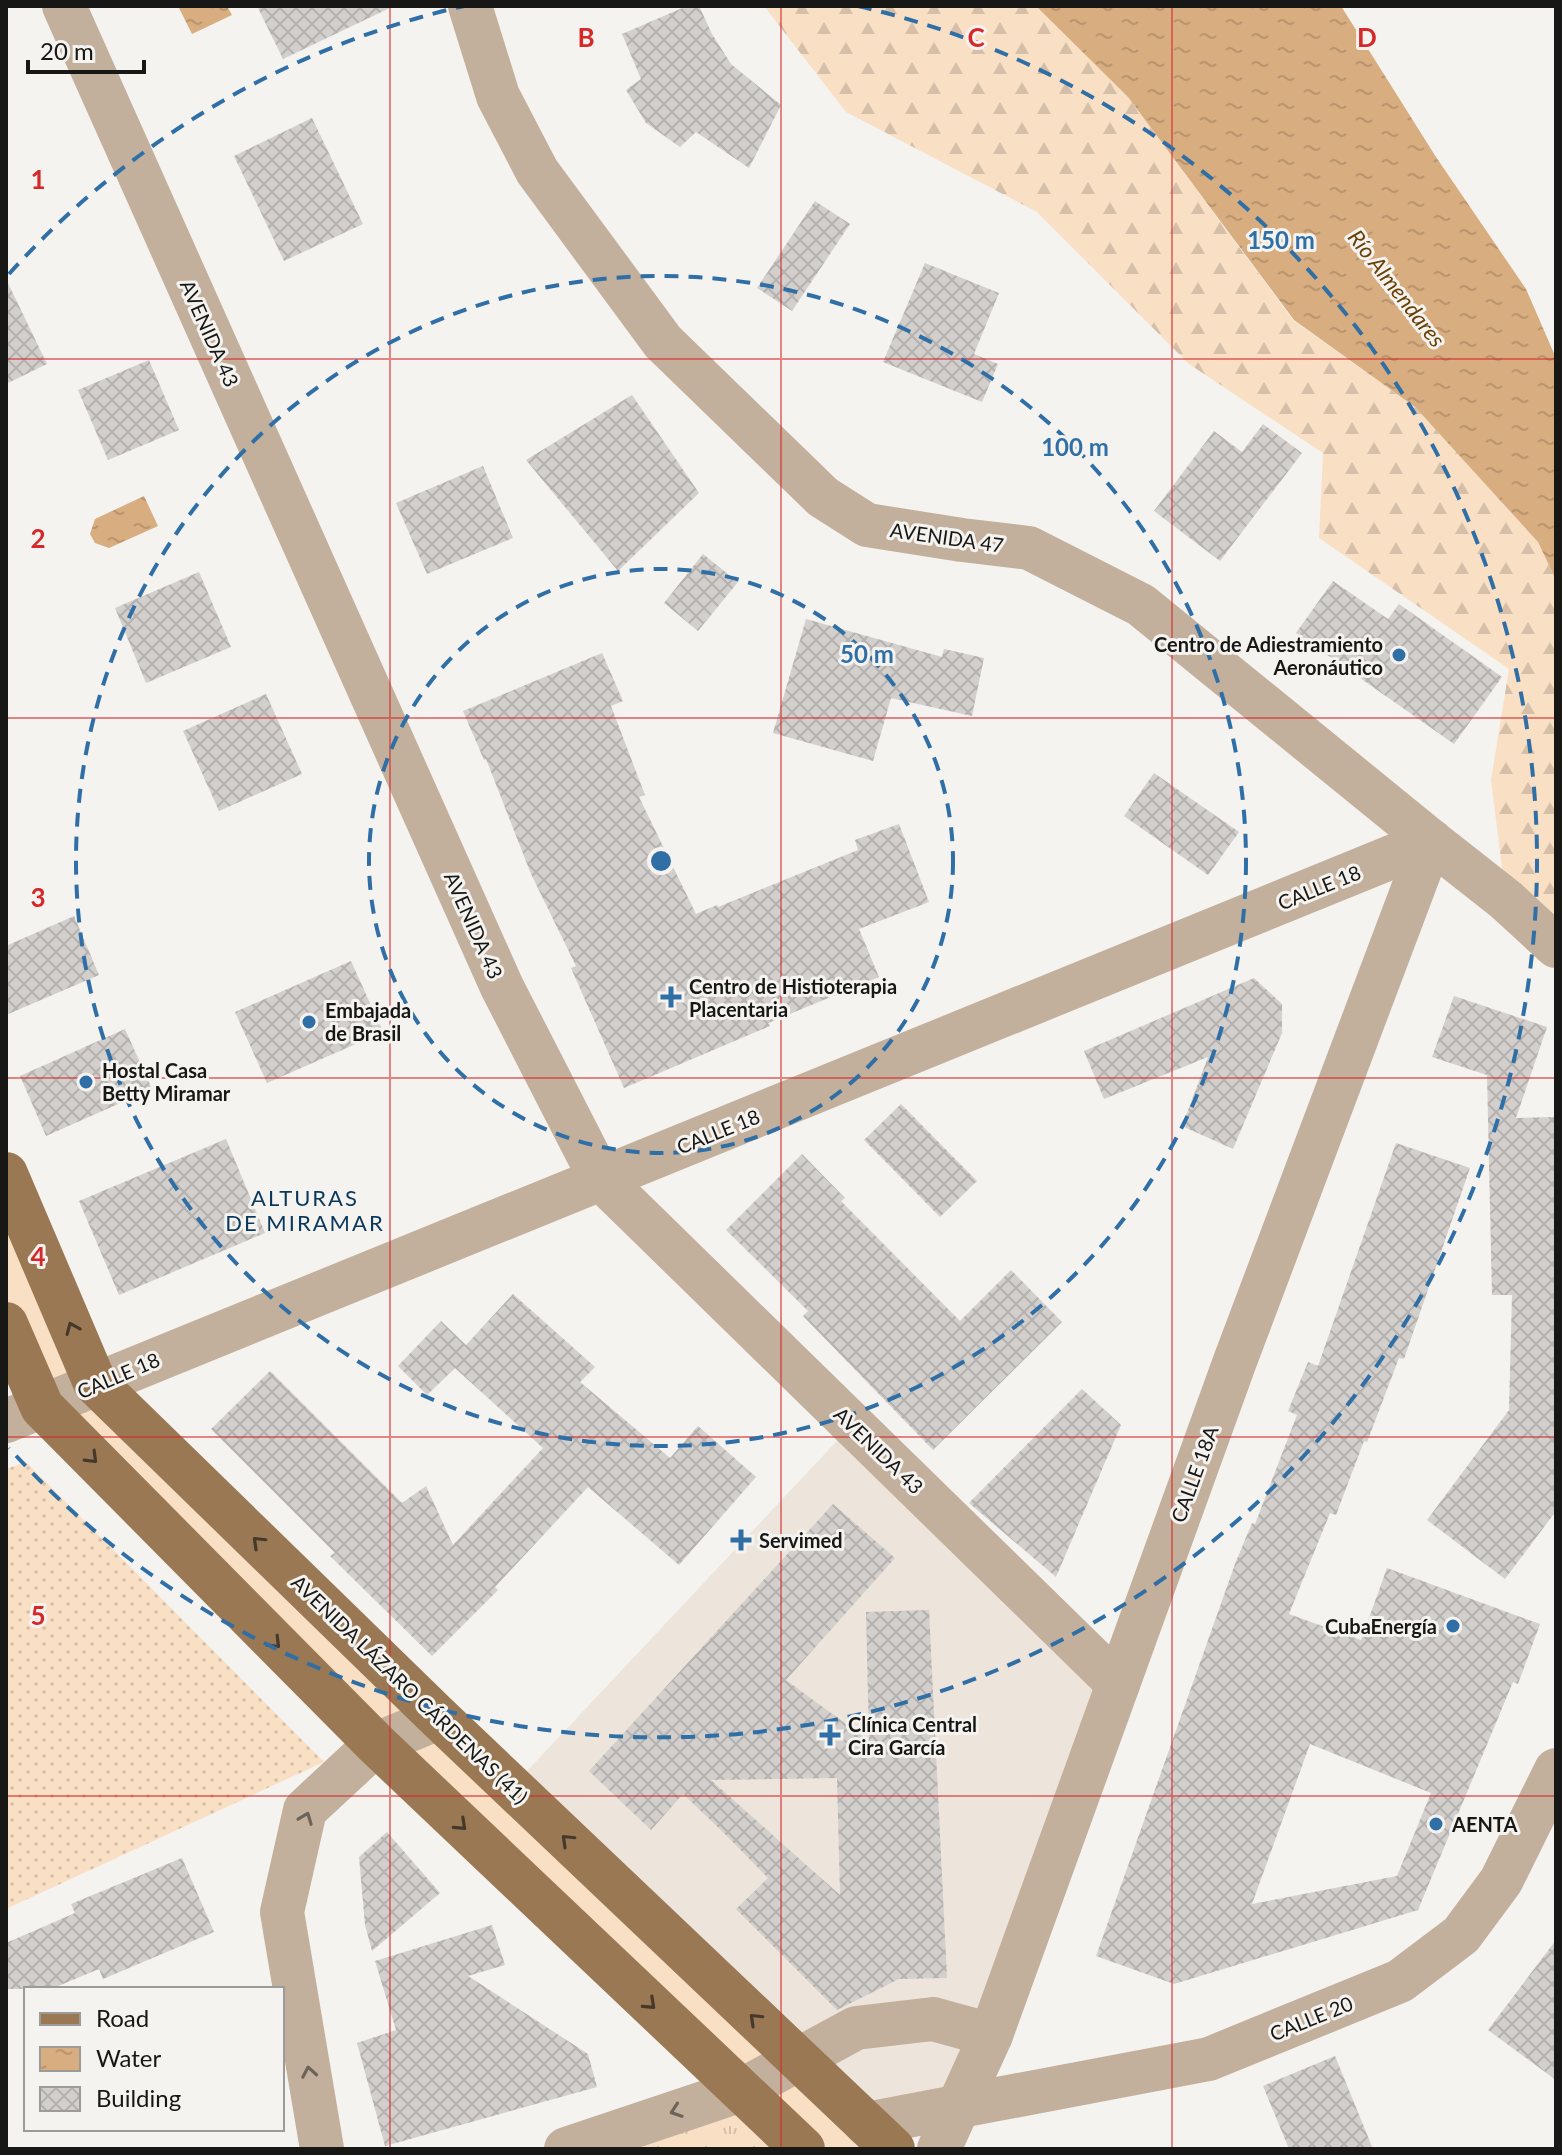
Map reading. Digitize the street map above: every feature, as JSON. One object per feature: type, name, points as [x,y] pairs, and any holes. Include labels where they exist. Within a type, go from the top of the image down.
[{"type":"main road","name":"AVENIDA LÁZARO CÁRDENAS (41)","points":[[6,1174],[95,1383],[439,1718],[880,2136]]},
{"type":"main road","points":[[6,1324],[24,1414],[803,2149]]},
{"type":"street","name":"AVENIDA 43","points":[[64,6],[502,987],[600,1178],[1118,1684]]},
{"type":"street","name":"AVENIDA 47","points":[[470,6],[498,96],[537,171],[663,342],[823,497],[867,525],[1029,548],[1141,605],[1506,900],[1556,946]]},
{"type":"street","name":"CALLE 18","points":[[24,1414],[1431,841]]},
{"type":"street","name":"CALLE 18A","points":[[959,2107],[991,2035],[1235,1361],[1431,841]]},
{"type":"street","points":[[322,2149],[282,1912],[305,1810],[376,1744],[439,1718]]},
{"type":"street","name":"CALLE 20","points":[[880,2136],[959,2107],[1209,2059],[1400,1981],[1461,1935],[1501,1881],[1556,1770]]},
{"type":"street","points":[[566,2149],[742,2090],[856,2028],[933,2019],[991,2035]]},
{"type":"street","points":[[939,2149],[959,2107]]},
{"type":"shaded area","name":"Clínica Central Cira García","points":[[852,1425],[1118,1684],[959,2107],[866,2124],[512,1787]]},
{"type":"green space","points":[[764,6],[1036,6],[1128,97],[1293,320],[1415,407],[1538,542],[1556,580],[1556,946],[1506,900],[1491,780],[1509,669],[1319,538],[1323,453],[1189,364],[1037,212],[846,112]]},
{"type":"green space","points":[[6,1176],[95,1383],[893,2149],[803,2149],[42,1407],[6,1325]]},
{"type":"green space","points":[[26,1462],[324,1762],[6,1909],[6,1469]]},
{"type":"green space","points":[[742,2090],[803,2149],[566,2149]]},
{"type":"water","points":[[178,6],[227,6],[232,15],[192,34]]},
{"type":"water","name":"Río Almendares","points":[[1036,6],[1341,6],[1436,157],[1526,289],[1556,358],[1556,580],[1538,542],[1415,407],[1294,320],[1128,97]]},
{"type":"water","points":[[144,496],[158,526],[109,548],[95,543],[90,534],[95,519]]},
{"type":"building","points":[[257,6],[394,6],[283,59]]},
{"type":"building","points":[[687,6],[699,6],[731,64],[781,105],[749,168],[696,132],[680,147],[646,123],[626,90],[641,79],[622,34]]},
{"type":"building","points":[[312,118],[363,224],[284,261],[234,156]]},
{"type":"building","points":[[815,201],[850,224],[792,311],[757,288]]},
{"type":"building","points":[[925,263],[999,293],[974,354],[998,364],[982,402],[883,362]]},
{"type":"building","points":[[6,279],[47,364],[6,384]]},
{"type":"building","points":[[149,360],[179,430],[108,460],[78,390]]},
{"type":"building","points":[[632,395],[699,493],[618,571],[526,460]]},
{"type":"building","points":[[1263,424],[1302,453],[1220,561],[1154,511],[1214,431],[1242,452]]},
{"type":"building","points":[[483,466],[513,538],[427,574],[396,503]]},
{"type":"building","points":[[703,554],[738,582],[698,631],[664,603]]},
{"type":"building","points":[[199,572],[231,647],[146,683],[115,608]]},
{"type":"building","name":"Centro de Adiestramiento Aeronáutico","points":[[1333,581],[1388,619],[1399,604],[1502,677],[1454,744],[1296,633]]},
{"type":"building","points":[[806,619],[942,657],[944,649],[984,658],[972,716],[891,698],[873,761],[773,733]]},
{"type":"building","points":[[602,653],[623,701],[611,706],[645,795],[639,797],[696,914],[858,850],[855,840],[899,824],[929,902],[859,929],[879,977],[624,1088],[571,968],[576,966],[531,874],[486,759],[463,711]]},
{"type":"building","points":[[266,694],[302,774],[219,811],[183,731]]},
{"type":"building","points":[[1154,773],[1239,832],[1208,875],[1124,816]]},
{"type":"building","points":[[74,916],[99,975],[6,1015],[6,946]]},
{"type":"building","name":"Embajada de Brasil","points":[[351,961],[383,1032],[267,1083],[235,1012]]},
{"type":"building","points":[[1254,978],[1282,1004],[1282,1033],[1233,1149],[1182,1126],[1208,1057],[1104,1099],[1084,1051]]},
{"type":"building","points":[[1454,996],[1547,1027],[1516,1118],[1556,1117],[1556,1511],[1505,1579],[1427,1520],[1509,1410],[1512,1295],[1492,1295],[1487,1075],[1432,1057]]},
{"type":"building","name":"Hostal Casa Betty Miramar","points":[[125,1029],[152,1089],[46,1136],[20,1076]]},
{"type":"building","points":[[901,1104],[977,1181],[940,1217],[864,1140]]},
{"type":"building","points":[[226,1139],[265,1233],[119,1295],[79,1201]]},
{"type":"building","points":[[1396,1143],[1470,1168],[1404,1359],[1399,1358],[1336,1515],[1330,1513],[1289,1614],[1361,1640],[1387,1568],[1540,1624],[1518,1684],[1513,1682],[1418,1910],[1174,1984],[1096,1956],[1235,1564],[1252,1523],[1255,1524],[1297,1415],[1288,1411],[1308,1362],[1318,1366]],"holes":[[[1310,1744],[1431,1793],[1397,1876],[1252,1904]]]},
{"type":"building","points":[[802,1154],[845,1198],[841,1201],[960,1321],[1011,1270],[1062,1322],[933,1450],[803,1316],[808,1311],[726,1230]]},
{"type":"building","points":[[513,1294],[595,1367],[580,1382],[670,1458],[698,1426],[756,1477],[679,1565],[588,1487],[495,1587],[498,1590],[432,1656],[330,1556],[335,1553],[211,1429],[270,1371],[402,1503],[426,1486],[453,1545],[543,1448],[455,1368],[427,1395],[398,1366],[441,1321],[466,1345]]},
{"type":"building","points":[[1082,1389],[1121,1425],[1056,1577],[969,1503]]},
{"type":"building","points":[[833,1504],[895,1558],[786,1680],[869,1741],[866,1612],[929,1610],[947,1978],[899,1979],[837,2010],[736,1909],[768,1878],[725,1834],[683,1794],[651,1830],[589,1771]],"holes":[[[837,1778],[840,1895],[711,1780]]]},
{"type":"building","points":[[387,1832],[440,1893],[372,1951],[365,1925],[359,1857]]},
{"type":"building","points":[[182,1858],[214,1932],[103,1979],[99,1969],[56,1987],[6,1989],[6,1943],[75,1913],[71,1904]]},
{"type":"building","points":[[492,1925],[505,1965],[468,1976],[588,2054],[597,2087],[385,2146],[357,2043],[396,2030],[375,1961]]},
{"type":"building","points":[[1556,1940],[1556,2080],[1488,2030]]},
{"type":"building","points":[[1335,2056],[1373,2149],[1289,2149],[1263,2086]]},
{"type":"place","name":"Centro de Adiestramiento Aeronáutico","points":[[1399,655]]},
{"type":"place","name":"Centro de Histioterapia Placentaria","points":[[671,997]]},
{"type":"place","name":"Embajada de Brasil","points":[[309,1022]]},
{"type":"place","name":"Hostal Casa Betty Miramar","points":[[86,1082]]},
{"type":"place","name":"Servimed","points":[[741,1540]]},
{"type":"place","name":"CubaEnergía","points":[[1453,1626]]},
{"type":"place","name":"Clínica Central Cira García","points":[[830,1735]]},
{"type":"place","name":"AENTA","points":[[1436,1824]]},
{"type":"district","name":"ALTURAS DE MIRAMAR","points":[[305,1210]]}]
